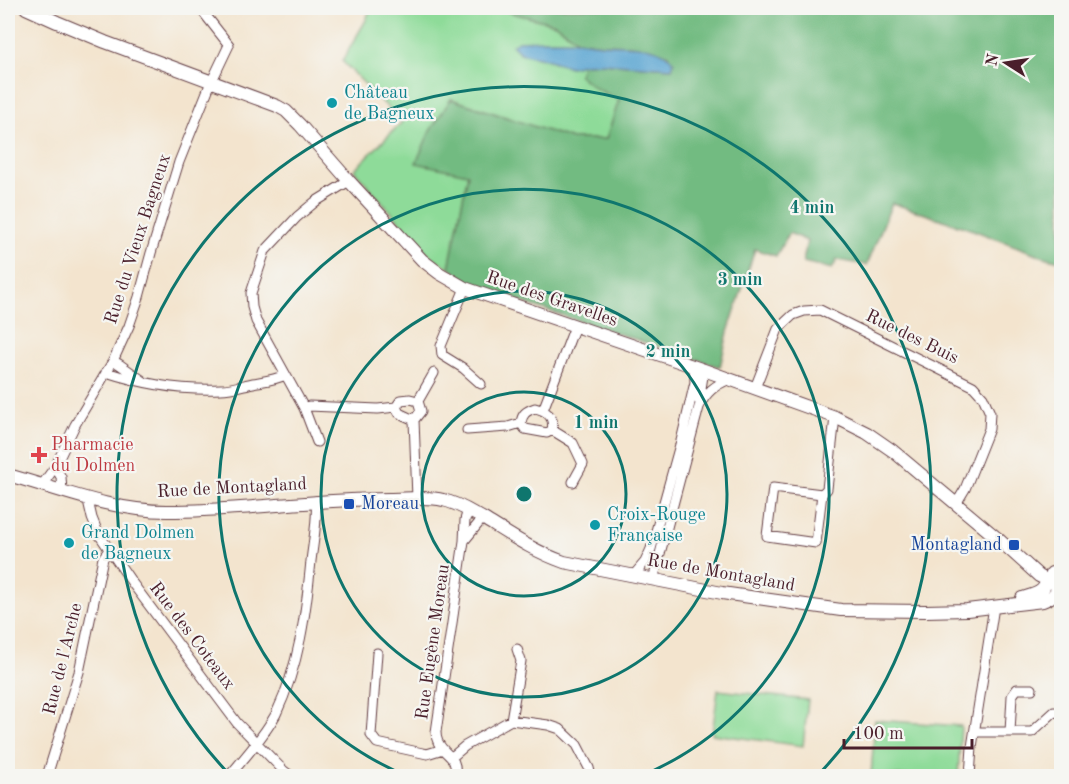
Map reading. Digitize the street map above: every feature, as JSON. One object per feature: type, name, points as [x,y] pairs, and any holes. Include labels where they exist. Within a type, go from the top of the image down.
[{"type":"street","name":"Rue des Gravelles","points":[[26,8],[105,42],[268,101],[286,111],[422,260],[465,288],[730,379],[835,417],[867,433],[893,451],[1055,584]]},
{"type":"street","name":"Rue du Vieux Bagneux","points":[[42,485],[55,467],[75,425],[113,361],[129,326],[179,162],[229,45],[200,8]]},
{"type":"street","points":[[317,442],[304,408],[256,321],[251,294],[265,251],[297,217],[315,202],[349,181]]},
{"type":"street","points":[[465,288],[441,346],[442,355],[463,368],[481,384]]},
{"type":"street","name":"Rue des Buis","points":[[754,388],[778,329],[793,315],[804,311],[820,310],[973,386],[983,398],[990,413],[989,429],[965,489],[956,504]]},
{"type":"street","points":[[543,410],[575,326]]},
{"type":"street","points":[[113,361],[145,382]]},
{"type":"street","points":[[699,368],[699,407]]},
{"type":"street","points":[[644,578],[699,368]]},
{"type":"street","points":[[106,372],[132,381],[166,387],[223,389],[285,375]]},
{"type":"street","points":[[417,498],[414,420],[421,411],[418,401],[434,373]]},
{"type":"street","points":[[644,578],[699,407],[704,396],[711,389],[730,379]]},
{"type":"street","points":[[304,408],[309,406],[378,409],[396,407],[401,400],[418,401]]},
{"type":"street","points":[[396,407],[399,413],[414,420]]},
{"type":"street","points":[[535,408],[549,414],[554,423],[552,430],[547,433],[525,429],[520,423],[522,415],[535,408]]},
{"type":"street","points":[[822,494],[773,488],[767,536],[816,543],[822,494],[827,489],[835,417]]},
{"type":"street","points":[[467,430],[508,428],[520,423]]},
{"type":"street","points":[[552,430],[573,444],[583,464],[573,482]]},
{"type":"street","points":[[55,467],[61,477],[62,491]]},
{"type":"street","name":"Rue de Montagland","points":[[8,475],[91,500],[139,510],[231,509],[364,499],[443,499],[468,509],[547,556],[564,562],[722,593],[842,610],[968,610],[1043,601],[1056,593],[1055,584]]},
{"type":"street","name":"Rue des Coteaux","points":[[91,500],[89,505],[98,533],[133,584],[237,723],[286,775]]},
{"type":"street","points":[[229,777],[275,714],[291,675],[307,600],[316,501]]},
{"type":"street","name":"Rue Eugène Moreau","points":[[443,749],[437,741],[436,732],[468,509]]},
{"type":"street","name":"Rue Eugène Moreau","points":[[464,542],[483,518]]},
{"type":"street","name":"Rue de l'Arche","points":[[47,777],[80,672],[104,558],[109,550]]},
{"type":"street","points":[[970,777],[991,625],[998,606]]},
{"type":"street","points":[[512,720],[521,661],[517,649]]},
{"type":"street","points":[[377,653],[371,735],[377,743],[427,754],[443,749],[452,757],[456,768],[455,777]]},
{"type":"street","points":[[1010,732],[1012,696],[1017,689],[1032,689]]},
{"type":"street","points":[[975,732],[1032,732],[1054,712],[1062,713]]},
{"type":"street","points":[[452,757],[465,746],[512,720],[548,725],[560,729],[577,745],[591,777]]},
{"type":"green space","points":[[371,8],[509,8],[508,12],[556,24],[577,40],[518,41],[520,53],[570,67],[583,64],[579,75],[595,88],[619,100],[607,139],[572,139],[451,99],[417,162],[468,174],[449,268],[428,254],[354,170],[402,122],[342,61]]},
{"type":"green space","points":[[509,8],[1061,8],[1061,261],[892,203],[867,265],[837,260],[832,269],[803,262],[807,241],[789,233],[776,256],[755,249],[728,332],[720,367],[479,288],[449,268],[468,174],[416,163],[430,131],[451,99],[572,139],[606,139],[619,100],[595,88],[579,75],[583,64],[602,63],[672,68],[669,55],[630,45],[577,40],[556,24],[508,12]]},
{"type":"green space","points":[[718,690],[808,700],[803,746],[712,734]]},
{"type":"green space","points":[[875,720],[961,726],[958,776],[871,776]]},
{"type":"water","points":[[546,40],[641,46],[659,51],[674,62],[672,68],[602,63],[570,67],[520,53],[512,45],[518,41]]},
{"type":"place","name":"Château de Bagneux","points":[[332,103]]},
{"type":"place","name":"Pharmacie du Dolmen","points":[[39,455]]},
{"type":"place","name":"Moreau","points":[[349,504]]},
{"type":"place","name":"Croix-Rouge Française","points":[[595,525]]},
{"type":"place","name":"Grand Dolmen de Bagneux","points":[[69,543]]},
{"type":"place","name":"Montagland","points":[[1014,545]]}]
